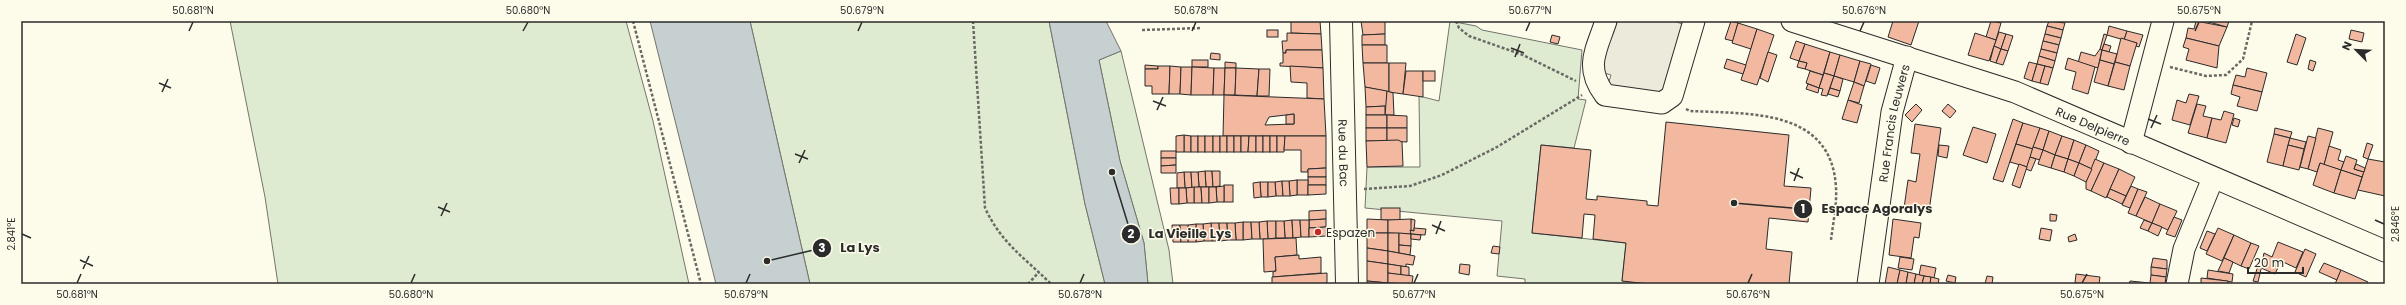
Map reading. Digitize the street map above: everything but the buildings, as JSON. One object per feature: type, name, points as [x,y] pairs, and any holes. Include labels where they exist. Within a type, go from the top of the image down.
[{"type":"main road","name":"Rue du Bac","points":[[1341,21],[1347,284]]},
{"type":"street","points":[[1606,21],[1591,68],[1593,86],[1605,95],[1662,103],[1672,96],[1694,21]]},
{"type":"street","name":"Rue Delpierre","points":[[1792,21],[2015,92],[2385,251]]},
{"type":"street","points":[[2131,143],[2163,21]]},
{"type":"street","name":"Rue Francis Leuwers","points":[[1868,284],[1892,112],[1907,57]]},
{"type":"street","points":[[2177,284],[2184,249],[2213,178]]},
{"type":"path","points":[[633,21],[701,284]]},
{"type":"path","points":[[973,21],[985,208],[995,228],[1010,247],[1051,284]]},
{"type":"path","points":[[1346,190],[1404,187],[1442,175],[1497,147],[1542,118],[1566,106],[1593,86],[1523,55],[1469,36],[1459,28],[1456,21]]},
{"type":"path","points":[[2153,63],[2206,76],[2226,75],[2243,59],[2252,21]]},
{"type":"path","points":[[1142,30],[1201,28]]},
{"type":"path","points":[[1668,99],[1690,111],[1750,114],[1790,122],[1814,135],[1826,150],[1835,178],[1835,208],[1831,240]]},
{"type":"path","points":[[1028,284],[1039,272]]},
{"type":"green space","points":[[230,21],[626,21],[653,121],[689,284],[278,284],[265,197]]},
{"type":"green space","points":[[750,21],[1049,21],[1085,204],[1105,284],[810,284]]},
{"type":"green space","points":[[1450,21],[1476,26],[1482,30],[1582,50],[1578,99],[1586,100],[1574,148],[1541,145],[1532,233],[1626,243],[1622,281],[1650,284],[1525,284],[1525,279],[1497,276],[1502,221],[1365,208],[1367,167],[1420,167],[1419,96],[1439,101]]},
{"type":"green space","points":[[1121,51],[1169,250],[1173,284],[1148,284],[1144,243],[1120,161],[1099,60]]},
{"type":"shaded area","points":[[650,21],[750,21],[810,284],[716,284]]},
{"type":"shaded area","points":[[1049,21],[1106,21],[1121,51],[1099,60],[1120,161],[1144,243],[1148,284],[1105,284],[1085,204]]},
{"type":"shaded area","points":[[1613,21],[1673,21],[1686,25],[1663,93],[1607,88],[1611,75],[1598,71]]},
{"type":"place","name":"La Vieille Lys","points":[[1112,172]]},
{"type":"place","name":"Espace Agoralys","points":[[1734,203]]},
{"type":"place","name":"Espazen","points":[[1318,232]]},
{"type":"place","name":"La Lys","points":[[767,261]]}]
